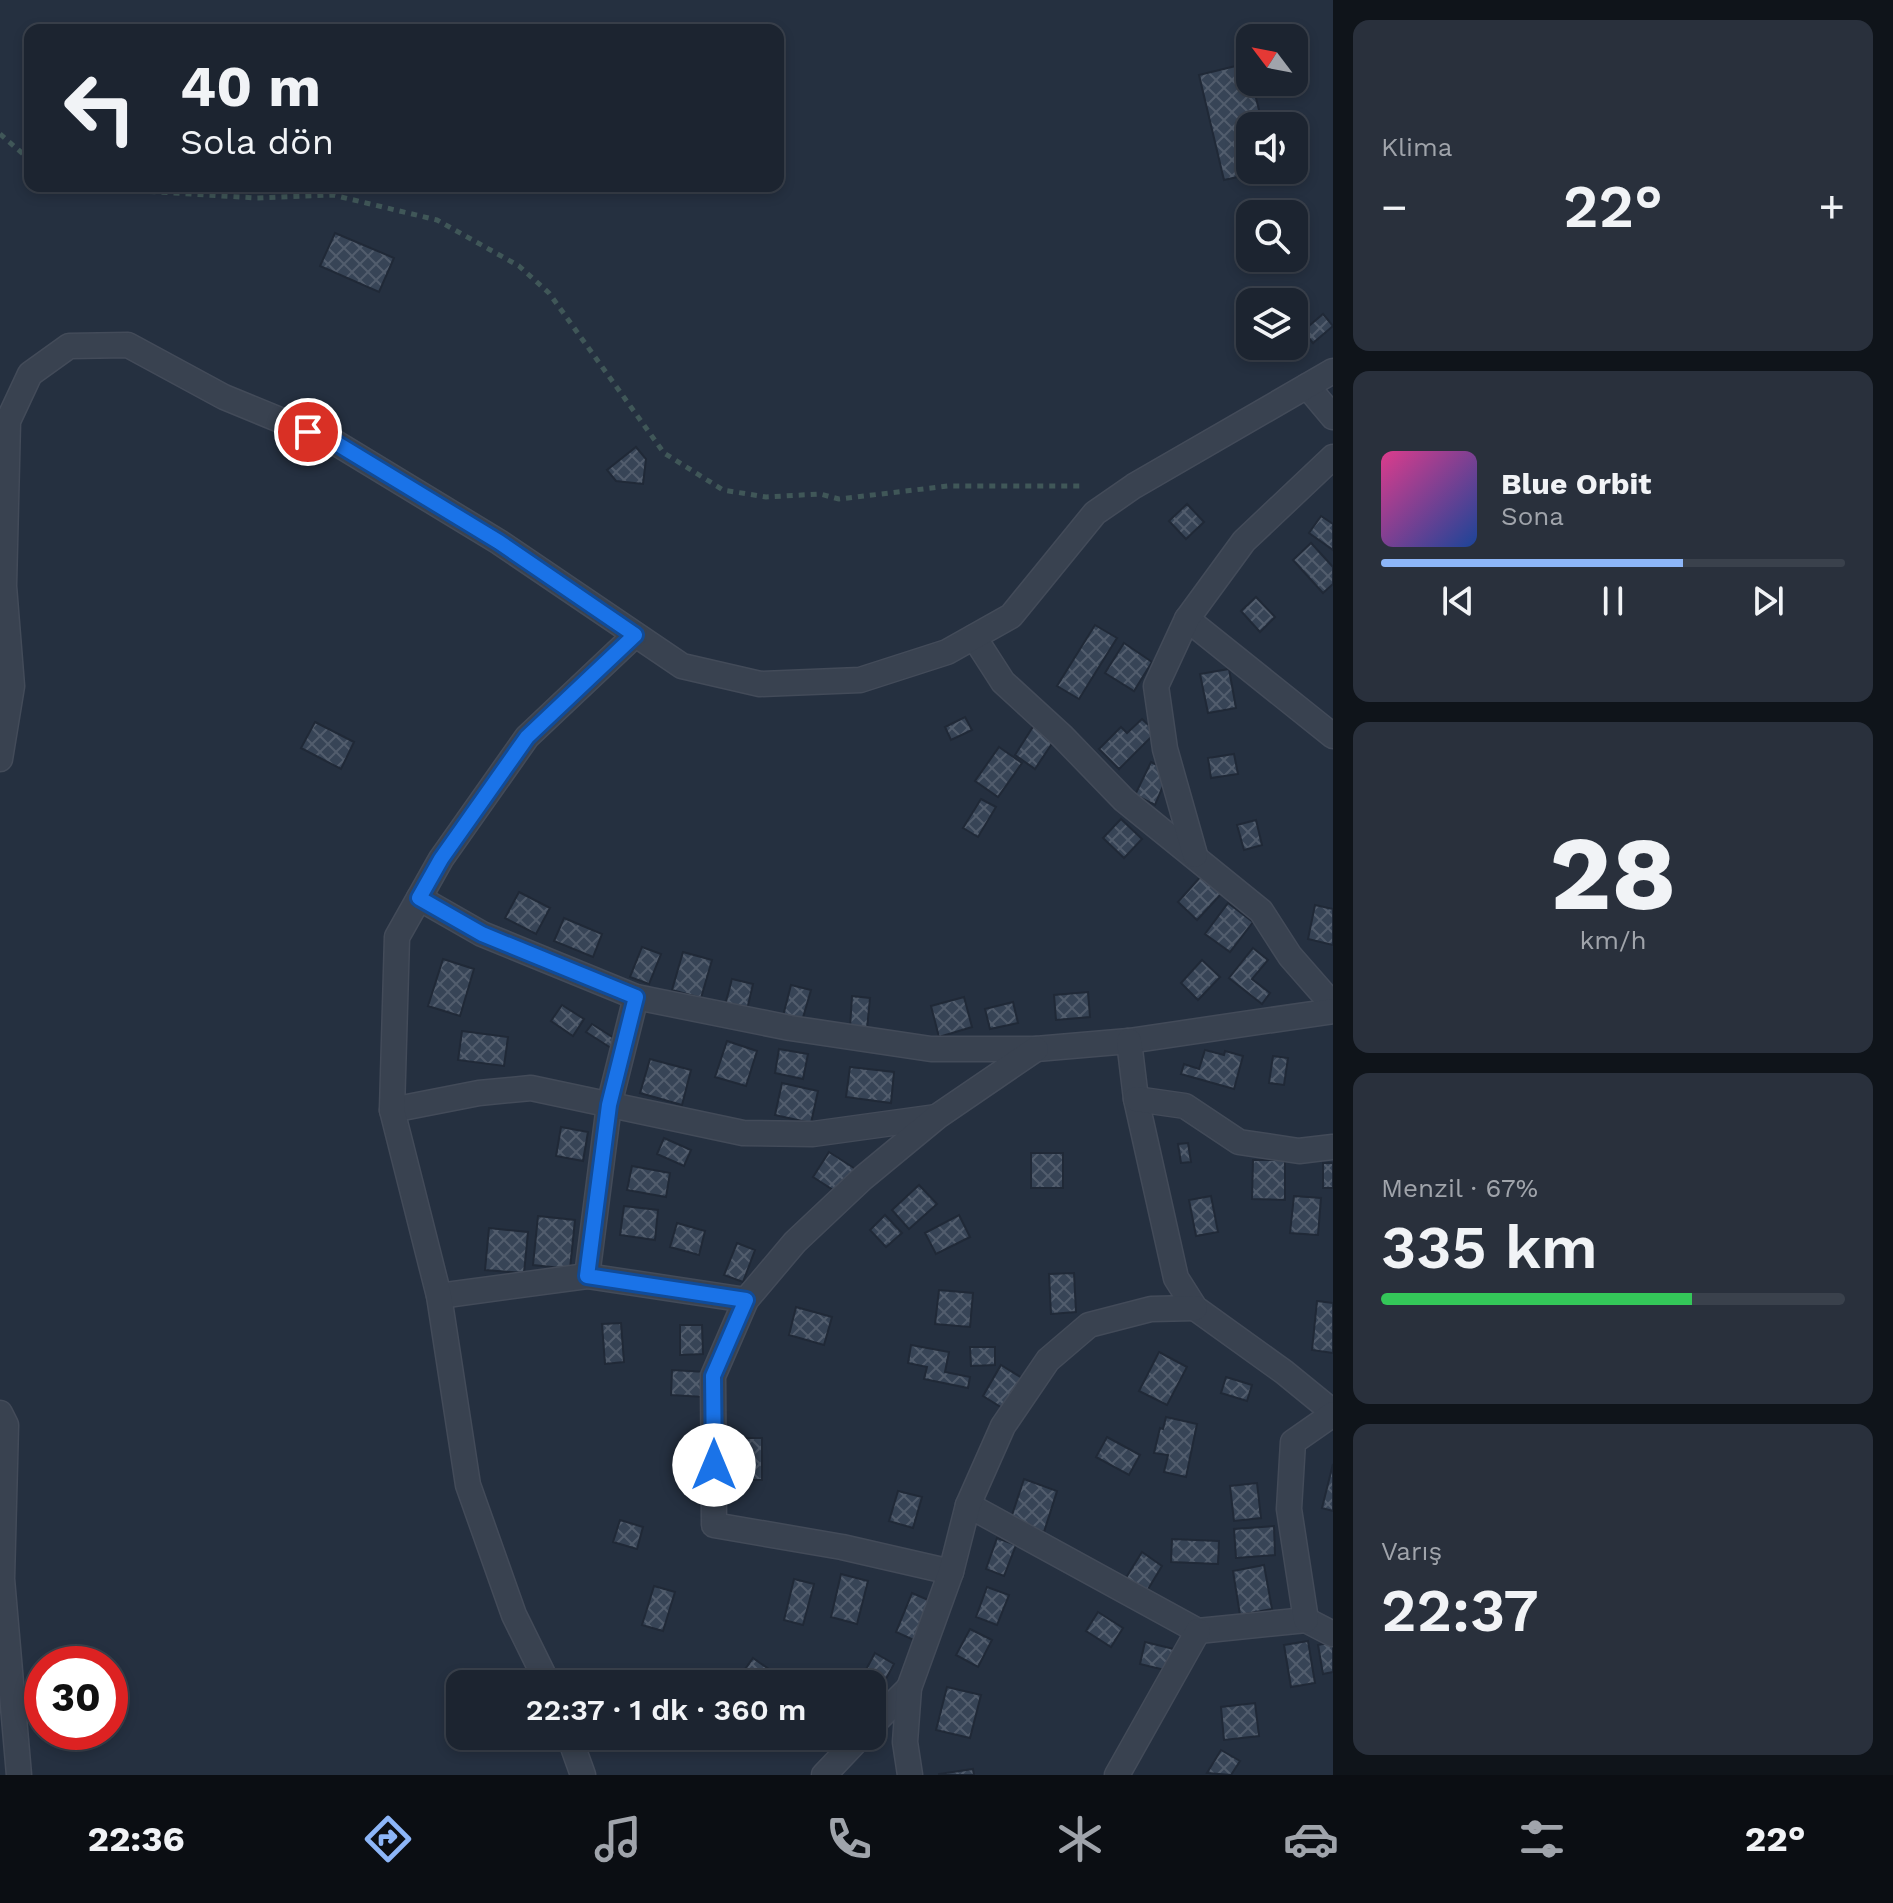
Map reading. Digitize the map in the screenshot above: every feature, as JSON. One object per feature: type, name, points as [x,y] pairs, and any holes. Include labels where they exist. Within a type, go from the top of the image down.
[{"type":"street","points":[[0,759],[12,686],[4,586],[8,421],[30,374],[69,346],[128,345],[224,397],[336,443],[499,542],[682,666],[760,684],[860,680],[947,652],[1011,616],[1095,513],[1134,486],[1333,371]]},
{"type":"street","points":[[1307,386],[1333,417]]},
{"type":"street","points":[[1195,855],[1165,749],[1156,686],[1187,619],[1244,541],[1333,457]]},
{"type":"street","points":[[1187,619],[1333,736]]},
{"type":"street","points":[[541,1670],[514,1615],[468,1485],[439,1296],[392,1110],[397,937],[441,859],[527,737],[635,635]]},
{"type":"street","points":[[974,637],[1003,682],[1062,736],[1124,800],[1261,911],[1290,956],[1333,1008]]},
{"type":"street","points":[[419,898],[482,934],[636,997],[790,1028],[931,1049],[1036,1049],[1129,1041],[1333,1008]]},
{"type":"street","points":[[587,1276],[609,1105],[636,997]]},
{"type":"street","points":[[1129,1041],[1136,1099],[1176,1278],[1195,1308],[1284,1372],[1333,1413],[1293,1442],[1289,1509],[1306,1620]]},
{"type":"street","points":[[951,1572],[842,1547],[714,1525],[713,1376],[746,1300],[795,1242],[863,1178],[938,1116],[1036,1049]]},
{"type":"street","points":[[392,1110],[479,1093],[531,1088],[743,1133],[813,1134],[938,1116]]},
{"type":"street","points":[[1136,1099],[1185,1106],[1239,1142],[1299,1151],[1333,1147]]},
{"type":"street","points":[[439,1296],[587,1276],[746,1300]]},
{"type":"street","points":[[910,1775],[905,1742],[909,1688],[951,1572],[968,1505],[1003,1426],[1048,1360],[1089,1325],[1151,1309],[1195,1308]]},
{"type":"street","points":[[0,1413],[6,1425],[2,1579],[19,1775]]},
{"type":"street","points":[[968,1505],[1198,1631],[1306,1620],[1333,1634]]},
{"type":"street","points":[[1117,1775],[1198,1631]]},
{"type":"street","points":[[886,1711],[909,1688]]},
{"type":"street","points":[[576,1750],[587,1773]]},
{"type":"street","points":[[824,1775],[848,1750]]},
{"type":"path","points":[[0,134],[24,155]]},
{"type":"path","points":[[158,192],[256,198],[333,195],[437,220],[519,266],[549,293],[664,453],[723,490],[766,497],[820,494],[839,499],[948,486],[1088,486]]},
{"type":"building","points":[[1236,66],[1236,96],[1256,96],[1260,112],[1236,112],[1236,177],[1224,180],[1199,75]]},
{"type":"building","points":[[335,233],[394,258],[379,292],[320,266]]},
{"type":"building","points":[[1323,314],[1333,326],[1313,343],[1308,337],[1308,327]]},
{"type":"building","points":[[636,447],[646,459],[643,484],[616,481],[607,470]]},
{"type":"building","points":[[1187,504],[1204,522],[1186,539],[1169,521]]},
{"type":"building","points":[[1321,516],[1333,524],[1333,550],[1309,533]]},
{"type":"building","points":[[1311,543],[1333,567],[1333,584],[1323,593],[1293,560]]},
{"type":"building","points":[[1256,597],[1275,617],[1260,632],[1241,611]]},
{"type":"building","points":[[1095,625],[1117,638],[1079,699],[1057,686]]},
{"type":"building","points":[[1124,643],[1152,662],[1134,691],[1105,673]]},
{"type":"building","points":[[1229,669],[1236,708],[1208,713],[1200,674]]},
{"type":"building","points":[[965,717],[972,730],[951,740],[945,727]]},
{"type":"building","points":[[1142,719],[1156,732],[1119,769],[1099,749],[1121,727],[1127,733]]},
{"type":"building","points":[[315,722],[354,742],[341,769],[301,748]]},
{"type":"building","points":[[1036,722],[1057,736],[1035,769],[1015,755]]},
{"type":"building","points":[[999,747],[1022,763],[998,797],[975,781]]},
{"type":"building","points":[[1234,754],[1238,774],[1211,778],[1208,758]]},
{"type":"building","points":[[1151,762],[1165,769],[1166,779],[1155,805],[1135,795]]},
{"type":"building","points":[[981,799],[996,807],[978,837],[963,828]]},
{"type":"building","points":[[1121,819],[1142,839],[1124,858],[1103,838]]},
{"type":"building","points":[[1256,820],[1262,845],[1244,850],[1237,825]]},
{"type":"building","points":[[1202,875],[1222,893],[1197,920],[1178,902]]},
{"type":"building","points":[[519,892],[550,908],[536,934],[505,918]]},
{"type":"building","points":[[1228,903],[1253,922],[1230,952],[1205,934]]},
{"type":"building","points":[[1315,905],[1333,909],[1333,945],[1308,939]]},
{"type":"building","points":[[564,918],[602,934],[593,957],[554,941]]},
{"type":"building","points":[[642,947],[661,954],[649,984],[630,977]]},
{"type":"building","points":[[1253,948],[1268,960],[1252,979],[1270,993],[1262,1004],[1229,978]]},
{"type":"building","points":[[683,952],[712,960],[701,998],[672,990]]},
{"type":"building","points":[[443,959],[474,969],[460,1016],[428,1006]]},
{"type":"building","points":[[1202,960],[1220,977],[1198,1000],[1181,983]]},
{"type":"building","points":[[732,979],[753,984],[746,1014],[724,1009]]},
{"type":"building","points":[[791,985],[811,990],[802,1021],[783,1016]]},
{"type":"building","points":[[1088,992],[1090,1017],[1056,1020],[1054,995]]},
{"type":"building","points":[[852,996],[870,998],[867,1029],[850,1028]]},
{"type":"building","points":[[964,997],[972,1027],[939,1037],[931,1006]]},
{"type":"building","points":[[1013,1002],[1018,1023],[990,1029],[985,1009]]},
{"type":"building","points":[[562,1005],[584,1019],[573,1036],[551,1021]]},
{"type":"building","points":[[592,1024],[617,1040],[611,1048],[586,1032]]},
{"type":"building","points":[[462,1031],[508,1037],[504,1066],[458,1060]]},
{"type":"building","points":[[727,1041],[757,1051],[746,1086],[715,1077]]},
{"type":"building","points":[[779,1049],[808,1054],[803,1079],[775,1073]]},
{"type":"building","points":[[1205,1050],[1243,1056],[1234,1089],[1181,1074],[1184,1064],[1199,1069]]},
{"type":"building","points":[[1273,1056],[1288,1058],[1284,1085],[1269,1083]]},
{"type":"building","points":[[650,1059],[691,1070],[682,1105],[640,1093]]},
{"type":"building","points":[[850,1067],[894,1072],[891,1103],[846,1097]]},
{"type":"building","points":[[782,1083],[818,1091],[811,1123],[775,1115]]},
{"type":"building","points":[[561,1127],[588,1132],[583,1161],[556,1156]]},
{"type":"building","points":[[664,1138],[691,1150],[684,1166],[657,1154]]},
{"type":"building","points":[[1188,1143],[1191,1162],[1181,1163],[1178,1144]]},
{"type":"building","points":[[829,1152],[857,1170],[841,1195],[813,1177]]},
{"type":"building","points":[[1031,1153],[1063,1153],[1063,1188],[1031,1188]]},
{"type":"building","points":[[1253,1160],[1285,1160],[1285,1200],[1252,1199]]},
{"type":"building","points":[[1323,1163],[1333,1163],[1333,1188],[1323,1188]]},
{"type":"building","points":[[632,1166],[670,1173],[666,1197],[627,1190]]},
{"type":"building","points":[[919,1185],[937,1204],[909,1229],[892,1210]]},
{"type":"building","points":[[1211,1196],[1218,1232],[1196,1236],[1189,1200]]},
{"type":"building","points":[[1294,1196],[1321,1198],[1318,1235],[1290,1233]]},
{"type":"building","points":[[624,1206],[658,1210],[655,1240],[620,1235]]},
{"type":"building","points":[[885,1215],[902,1233],[886,1247],[870,1230]]},
{"type":"building","points":[[959,1215],[970,1237],[936,1254],[925,1233]]},
{"type":"building","points":[[538,1216],[575,1220],[570,1269],[533,1265]]},
{"type":"building","points":[[677,1223],[705,1231],[699,1255],[670,1247]]},
{"type":"building","points":[[489,1228],[528,1232],[524,1273],[485,1270]]},
{"type":"building","points":[[737,1243],[755,1250],[743,1282],[724,1275]]},
{"type":"building","points":[[1074,1273],[1076,1312],[1051,1314],[1049,1274]]},
{"type":"building","points":[[939,1290],[973,1293],[970,1327],[935,1324]]},
{"type":"building","points":[[1317,1301],[1333,1303],[1333,1353],[1312,1350]]},
{"type":"building","points":[[796,1307],[832,1317],[824,1345],[789,1335]]},
{"type":"building","points":[[621,1323],[624,1362],[605,1364],[602,1324]]},
{"type":"building","points":[[680,1325],[702,1325],[703,1354],[680,1355]]},
{"type":"building","points":[[911,1345],[949,1352],[945,1372],[970,1377],[968,1388],[924,1379],[927,1367],[908,1363]]},
{"type":"building","points":[[970,1347],[995,1347],[995,1365],[971,1366]]},
{"type":"building","points":[[1159,1352],[1187,1367],[1167,1405],[1139,1391]]},
{"type":"building","points":[[1001,1365],[1022,1378],[1004,1409],[983,1396]]},
{"type":"building","points":[[672,1370],[706,1372],[704,1397],[671,1395]]},
{"type":"building","points":[[1226,1377],[1252,1385],[1247,1401],[1221,1393]]},
{"type":"building","points":[[1166,1417],[1197,1424],[1186,1477],[1164,1472],[1168,1455],[1154,1453]]},
{"type":"building","points":[[1107,1437],[1140,1455],[1129,1475],[1096,1457]]},
{"type":"building","points":[[743,1438],[762,1438],[762,1480],[743,1480]]},
{"type":"building","points":[[1333,1464],[1333,1511],[1322,1508]]},
{"type":"building","points":[[1024,1479],[1057,1491],[1044,1532],[1010,1521]]},
{"type":"building","points":[[1257,1483],[1261,1518],[1234,1521],[1230,1486]]},
{"type":"building","points":[[898,1491],[922,1497],[913,1528],[889,1521]]},
{"type":"building","points":[[620,1520],[643,1527],[637,1549],[613,1542]]},
{"type":"building","points":[[1274,1526],[1275,1555],[1236,1558],[1234,1529]]},
{"type":"building","points":[[997,1538],[1016,1545],[1004,1576],[986,1569]]},
{"type":"building","points":[[1172,1539],[1219,1541],[1218,1564],[1171,1562]]},
{"type":"building","points":[[1142,1552],[1162,1566],[1145,1594],[1124,1581]]},
{"type":"building","points":[[1264,1565],[1272,1609],[1240,1615],[1233,1571]]},
{"type":"building","points":[[841,1574],[868,1581],[857,1624],[831,1617]]},
{"type":"building","points":[[794,1579],[814,1584],[803,1625],[784,1620]]},
{"type":"building","points":[[654,1586],[675,1592],[663,1631],[642,1625]]},
{"type":"building","points":[[987,1587],[1009,1595],[997,1625],[976,1617]]},
{"type":"building","points":[[912,1593],[933,1602],[916,1641],[896,1632]]},
{"type":"building","points":[[1098,1612],[1123,1628],[1111,1647],[1086,1631]]},
{"type":"building","points":[[970,1629],[992,1640],[978,1667],[956,1655]]},
{"type":"building","points":[[1308,1641],[1315,1683],[1291,1687],[1284,1645]]},
{"type":"building","points":[[1145,1642],[1174,1649],[1169,1671],[1140,1664]]},
{"type":"building","points":[[1333,1642],[1333,1672],[1323,1674],[1318,1645]]},
{"type":"building","points":[[875,1653],[894,1664],[886,1679],[886,1670],[866,1670]]},
{"type":"building","points":[[753,1658],[770,1670],[745,1670]]},
{"type":"building","points":[[947,1687],[981,1695],[970,1738],[936,1730]]},
{"type":"building","points":[[1255,1703],[1259,1736],[1224,1740],[1221,1707]]},
{"type":"building","points":[[1221,1750],[1240,1761],[1231,1775],[1207,1773]]},
{"type":"building","points":[[973,1769],[974,1775],[939,1775],[939,1774]]},
{"type":"route","points":[[308,432],[336,443],[499,542],[635,635],[527,737],[441,859],[419,898],[482,934],[636,997],[609,1105],[587,1276],[746,1300],[713,1376],[714,1465]]}]
